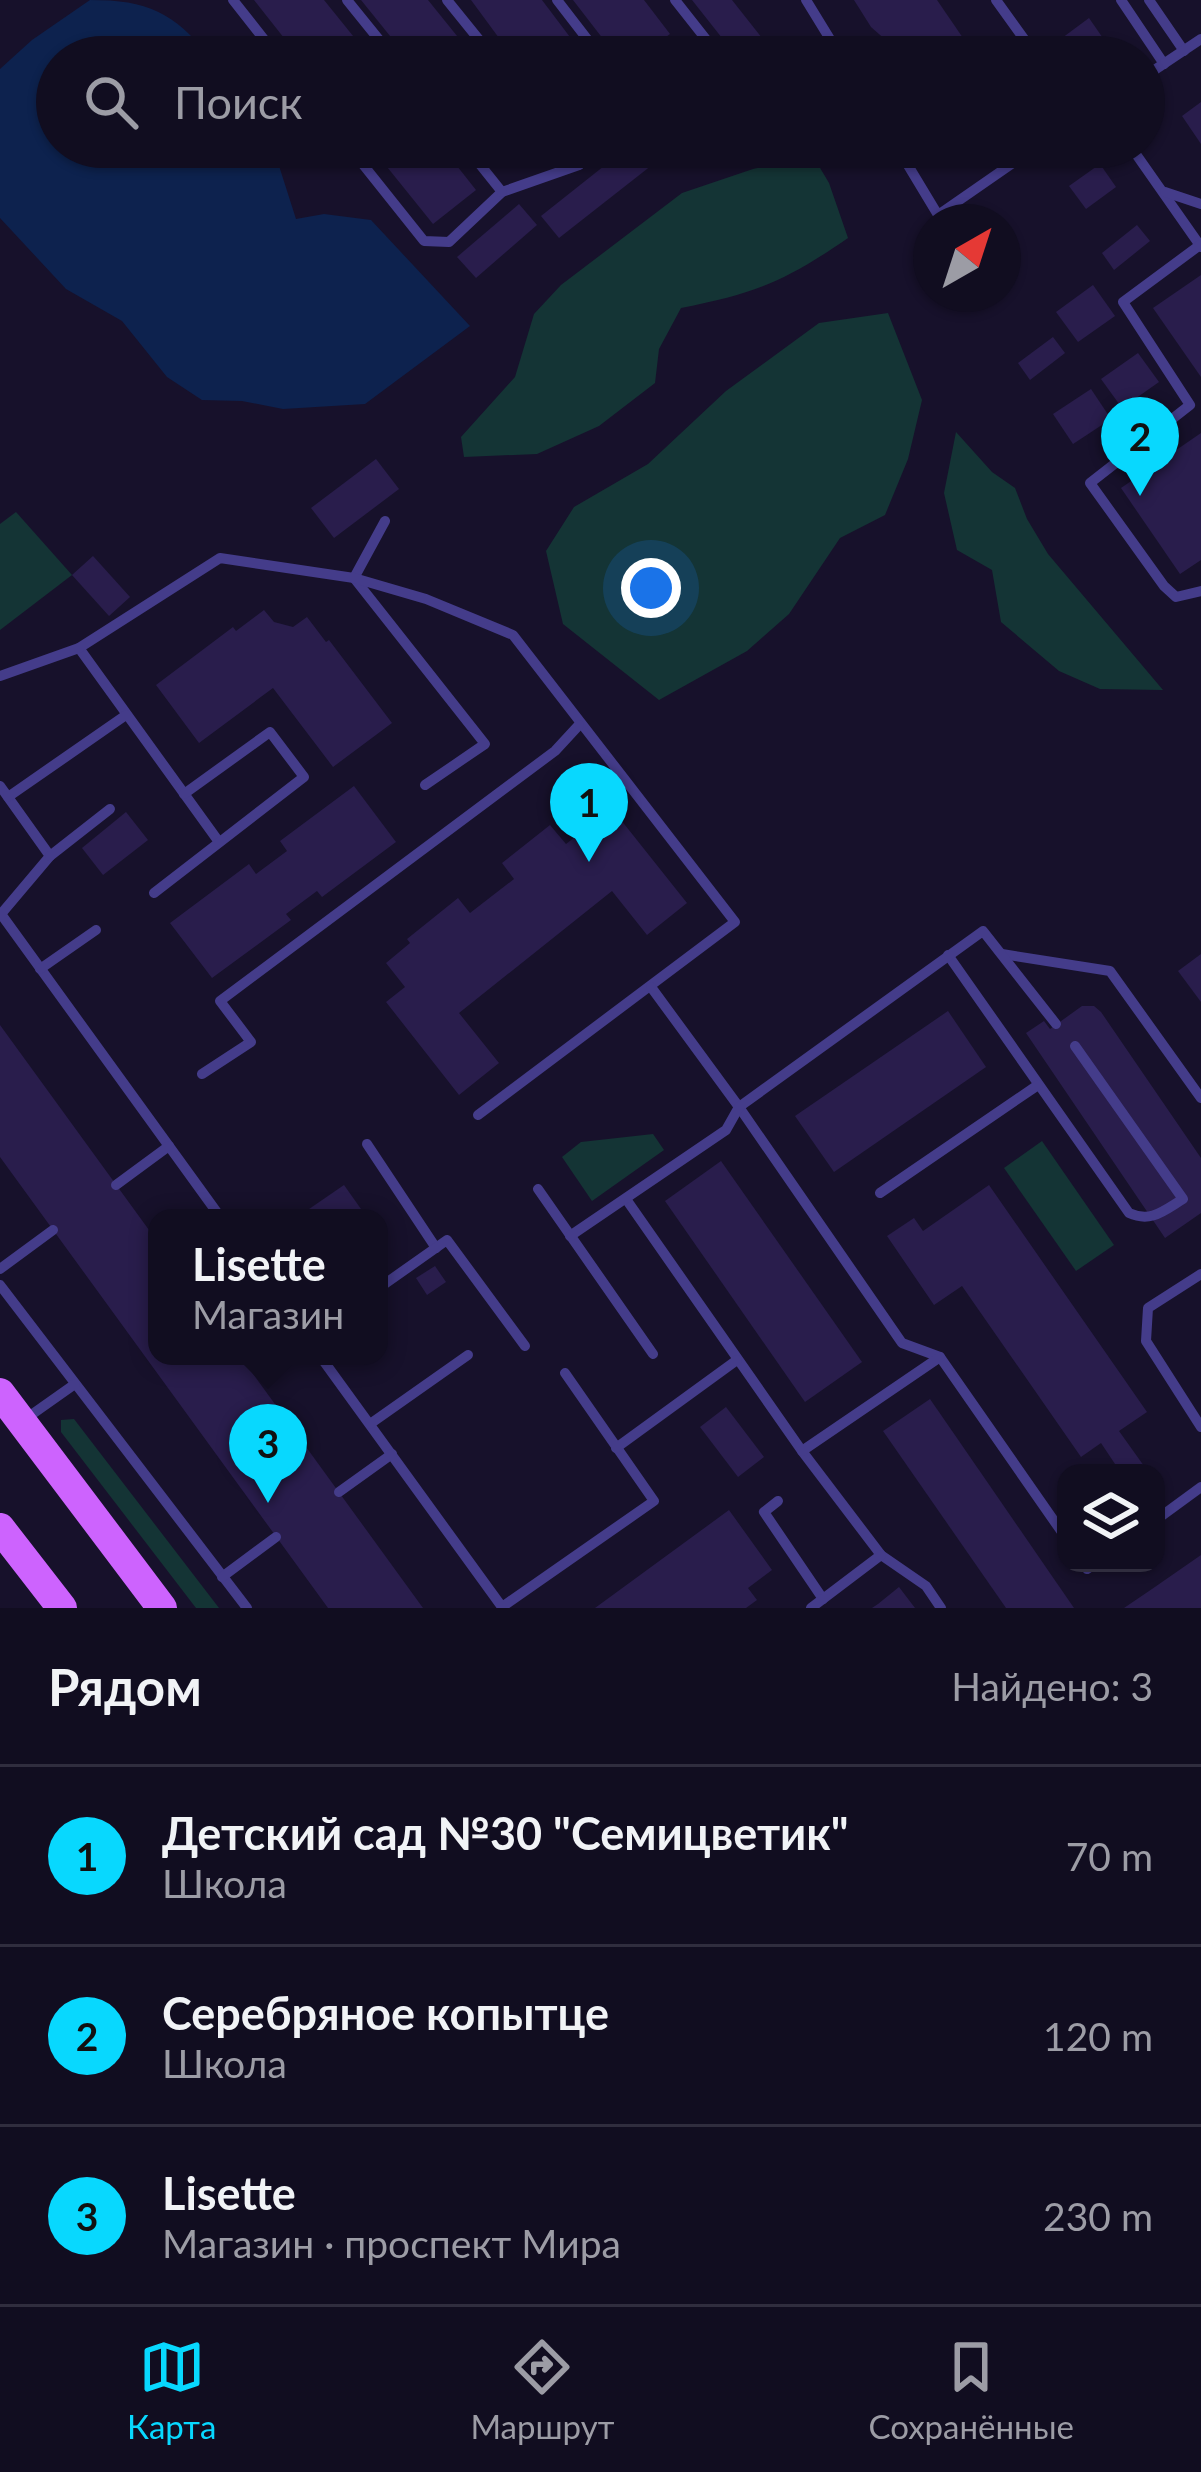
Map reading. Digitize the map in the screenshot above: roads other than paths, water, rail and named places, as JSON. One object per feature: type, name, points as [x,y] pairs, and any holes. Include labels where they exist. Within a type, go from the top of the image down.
[{"type":"main road","points":[[0,1393],[163,1608]]},
{"type":"main road","points":[[0,1528],[62,1608]]},
{"type":"lane","points":[[233,0],[261,36]]},
{"type":"lane","points":[[347,0],[376,36]]},
{"type":"lane","points":[[447,0],[476,36]]},
{"type":"lane","points":[[556,0],[584,36]]},
{"type":"lane","points":[[675,0],[701,36]]},
{"type":"lane","points":[[806,0],[828,36]]},
{"type":"lane","points":[[996,0],[1022,36]]},
{"type":"lane","points":[[1121,0],[1145,36]]},
{"type":"lane","points":[[1149,0],[1184,51]]},
{"type":"lane","points":[[1165,63],[1201,39]]},
{"type":"lane","points":[[367,168],[424,241],[449,242],[502,192],[570,168]]},
{"type":"lane","points":[[483,168],[502,192]]},
{"type":"lane","points":[[910,168],[938,215],[1006,168]]},
{"type":"lane","points":[[1146,168],[1200,246],[1124,302],[1190,405],[1090,483],[1164,586],[1176,597],[1201,591]]},
{"type":"lane","points":[[1162,191],[1201,204]]},
{"type":"lane","points":[[354,578],[385,521]]},
{"type":"lane","points":[[0,676],[80,648],[220,558],[354,578],[426,599],[513,635],[735,922],[478,1114]]},
{"type":"lane","points":[[354,578],[485,744],[424,785]]},
{"type":"lane","points":[[80,648],[219,842]]},
{"type":"lane","points":[[50,856],[4,792],[126,715]]},
{"type":"lane","points":[[202,1074],[250,1042],[220,1001],[555,751],[579,724]]},
{"type":"lane","points":[[154,893],[304,777],[270,732],[184,794]]},
{"type":"lane","points":[[110,809],[50,856],[1,914],[215,1209]]},
{"type":"lane","points":[[40,969],[96,930]]},
{"type":"lane","points":[[571,1236],[726,1130],[740,1107],[982,931],[1056,1024]]},
{"type":"lane","points":[[1000,953],[1110,970],[1201,1098]]},
{"type":"lane","points":[[948,955],[1129,1213],[1142,1219],[1156,1216],[1183,1199],[1075,1046]]},
{"type":"lane","points":[[651,987],[902,1343],[940,1357],[1057,1525]]},
{"type":"lane","points":[[880,1193],[1038,1084]]},
{"type":"lane","points":[[367,1144],[436,1248]]},
{"type":"lane","points":[[116,1185],[170,1146]]},
{"type":"lane","points":[[538,1189],[653,1354]]},
{"type":"lane","points":[[626,1199],[802,1451],[881,1555],[926,1586],[941,1608]]},
{"type":"lane","points":[[0,1269],[53,1230]]},
{"type":"lane","points":[[388,1282],[447,1240],[525,1346]]},
{"type":"lane","points":[[1201,1274],[1148,1308],[1146,1341],[1201,1427]]},
{"type":"lane","points":[[0,1286],[247,1608]]},
{"type":"lane","points":[[370,1424],[468,1355]]},
{"type":"lane","points":[[802,1451],[940,1357]]},
{"type":"lane","points":[[616,1448],[737,1360]]},
{"type":"lane","points":[[327,1365],[502,1607],[653,1501],[565,1372]]},
{"type":"lane","points":[[22,1422],[75,1384]]},
{"type":"lane","points":[[339,1492],[392,1454]]},
{"type":"lane","points":[[1165,1513],[1201,1487]]},
{"type":"lane","points":[[778,1502],[764,1512],[823,1599]]},
{"type":"lane","points":[[223,1576],[276,1538]]},
{"type":"lane","points":[[811,1608],[881,1555]]},
{"type":"water","points":[[90,0],[144,6],[171,19],[190,36],[38,36]]},
{"type":"water","points":[[36,37],[36,168],[280,168],[296,219],[324,214],[371,220],[470,326],[365,404],[283,409],[202,400],[167,377],[122,321],[66,289],[0,218],[0,69]]},
{"type":"place","name":"Серебряное копытце","points":[[1140,496]]},
{"type":"place","name":"Детский сад №30 \"Семицветик\"","points":[[589,862]]},
{"type":"place","name":"Lisette","points":[[268,1503]]}]
